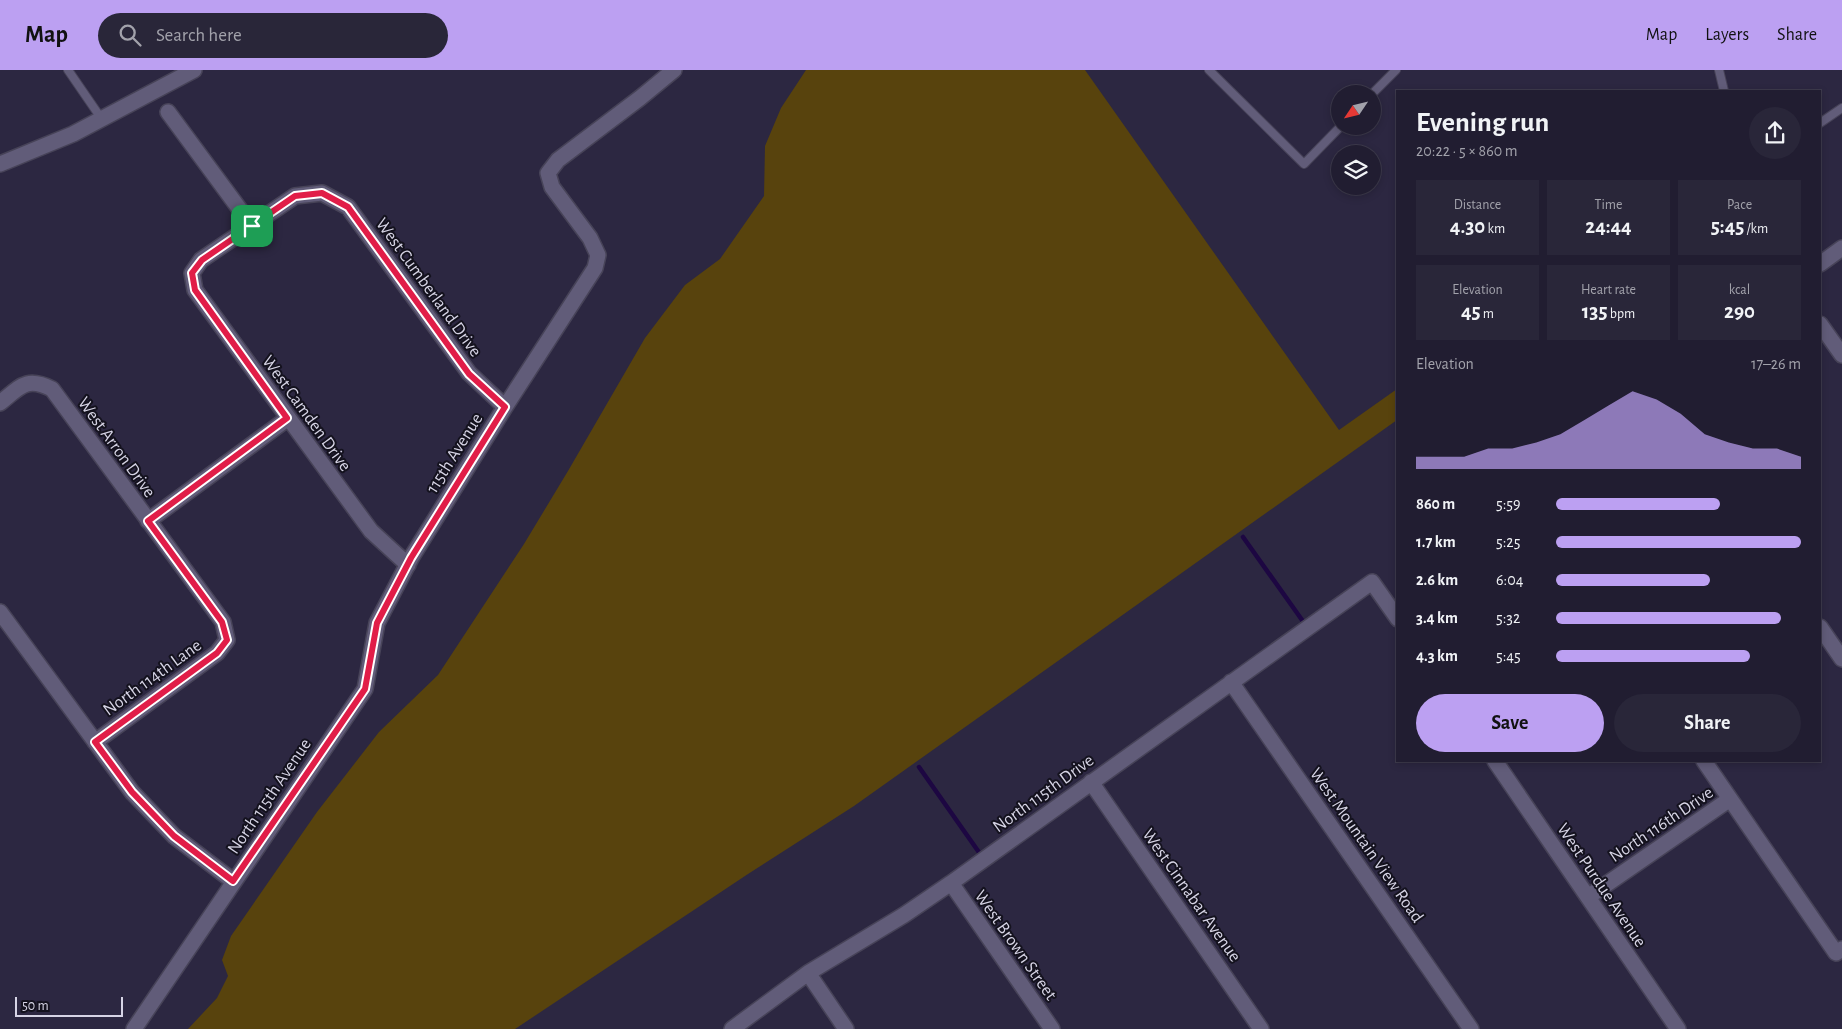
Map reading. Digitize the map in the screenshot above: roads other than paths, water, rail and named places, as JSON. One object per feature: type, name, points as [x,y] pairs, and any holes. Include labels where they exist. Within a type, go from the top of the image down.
[{"type":"street","points":[[0,164],[73,134],[194,70]]},
{"type":"street","name":"115th Avenue","points":[[377,623],[408,565],[505,407],[595,268],[598,255],[590,238],[552,187],[548,173],[558,160],[674,70]]},
{"type":"street","points":[[168,112],[252,226]]},
{"type":"street","name":"West Cumberland Drive","points":[[252,226],[295,196],[322,193],[348,207],[469,374],[505,407]]},
{"type":"street","name":"West Camden Drive","points":[[252,226],[202,260],[192,273],[195,290],[370,531],[408,565]]},
{"type":"street","points":[[1821,263],[1842,248]]},
{"type":"street","points":[[1821,325],[1842,356]]},
{"type":"street","name":"West Arron Drive","points":[[0,403],[25,384],[38,382],[52,389],[222,622],[227,640]]},
{"type":"street","points":[[148,521],[287,418]]},
{"type":"street","name":"North 115th Drive","points":[[732,1029],[808,974],[904,915],[950,883],[1372,582],[1396,616]]},
{"type":"street","points":[[0,612],[132,792],[174,836],[233,881]]},
{"type":"street","name":"North 115th Avenue","points":[[134,1029],[365,689],[377,623]]},
{"type":"street","points":[[1821,628],[1842,659]]},
{"type":"street","name":"North 114th Lane","points":[[95,742],[217,653],[227,640]]},
{"type":"street","name":"West Mountain View Road","points":[[1231,682],[1471,1029]]},
{"type":"street","name":"West Purdue Avenue","points":[[1496,762],[1678,1029]]},
{"type":"street","points":[[1705,762],[1839,951]]},
{"type":"street","name":"West Cinnabar Avenue","points":[[1091,782],[1261,1029]]},
{"type":"street","name":"North 116th Drive","points":[[1588,897],[1730,799]]},
{"type":"street","name":"West Brown Street","points":[[950,883],[1052,1029]]},
{"type":"street","points":[[808,974],[846,1029]]},
{"type":"lane","points":[[68,70],[101,118]]},
{"type":"lane","points":[[1209,70],[1304,164],[1332,135]]},
{"type":"lane","points":[[1381,85],[1396,70]]},
{"type":"lane","points":[[1719,70],[1724,90]]},
{"type":"lane","points":[[1821,122],[1842,108]]},
{"type":"waterway","points":[[1243,537],[1307,627]]},
{"type":"waterway","points":[[919,767],[983,858]]}]
